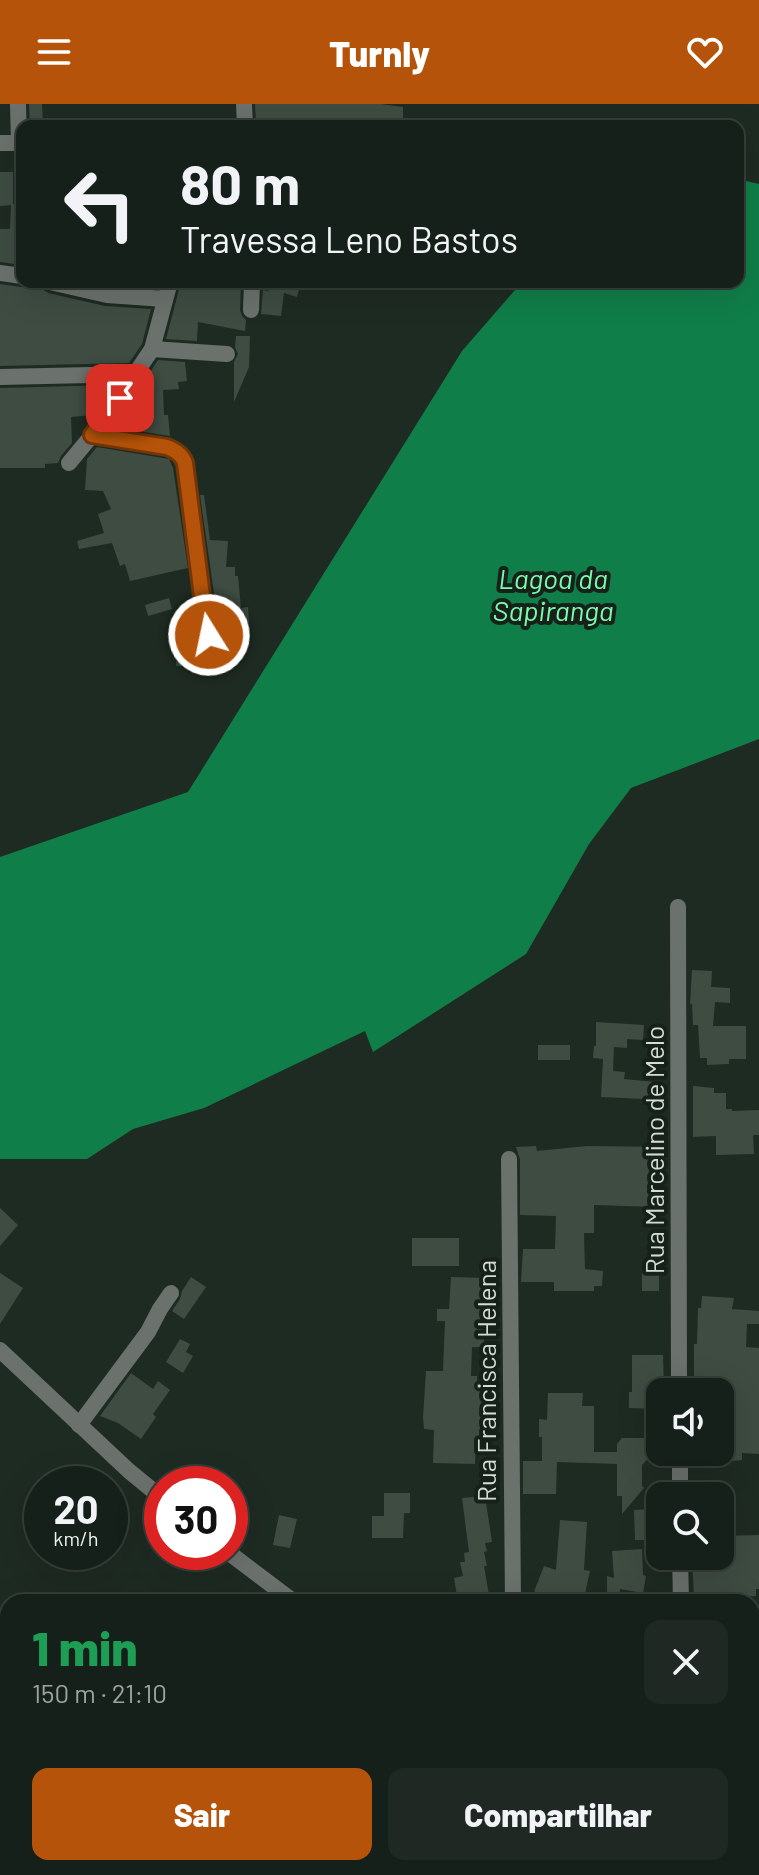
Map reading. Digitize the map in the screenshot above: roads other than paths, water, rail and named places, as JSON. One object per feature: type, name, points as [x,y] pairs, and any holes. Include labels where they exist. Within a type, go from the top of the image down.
[{"type":"street","points":[[76,288],[107,295],[165,299]]},
{"type":"street","points":[[69,463],[152,349],[168,288]]},
{"type":"street","points":[[251,310],[252,288]]},
{"type":"street","points":[[152,349],[227,354]]},
{"type":"street","points":[[0,377],[136,374]]},
{"type":"street","points":[[92,435],[167,447],[183,457],[209,635]]},
{"type":"street","name":"Rua Marcelino de Melo","points":[[678,907],[679,1378]]},
{"type":"street","name":"Rua Francisca Helena","points":[[509,1159],[513,1594]]},
{"type":"street","points":[[79,1425],[148,1332],[171,1293]]},
{"type":"street","points":[[0,1350],[144,1483]]},
{"type":"street","points":[[248,1567],[283,1594]]},
{"type":"street","points":[[680,1570],[681,1594]]},
{"type":"water","name":"Lagoa da Sapiranga","points":[[744,180],[759,184],[759,739],[631,788],[589,844],[526,954],[373,1052],[365,1031],[204,1108],[133,1129],[87,1159],[0,1159],[0,857],[188,792],[462,351],[517,288],[744,288]]}]
